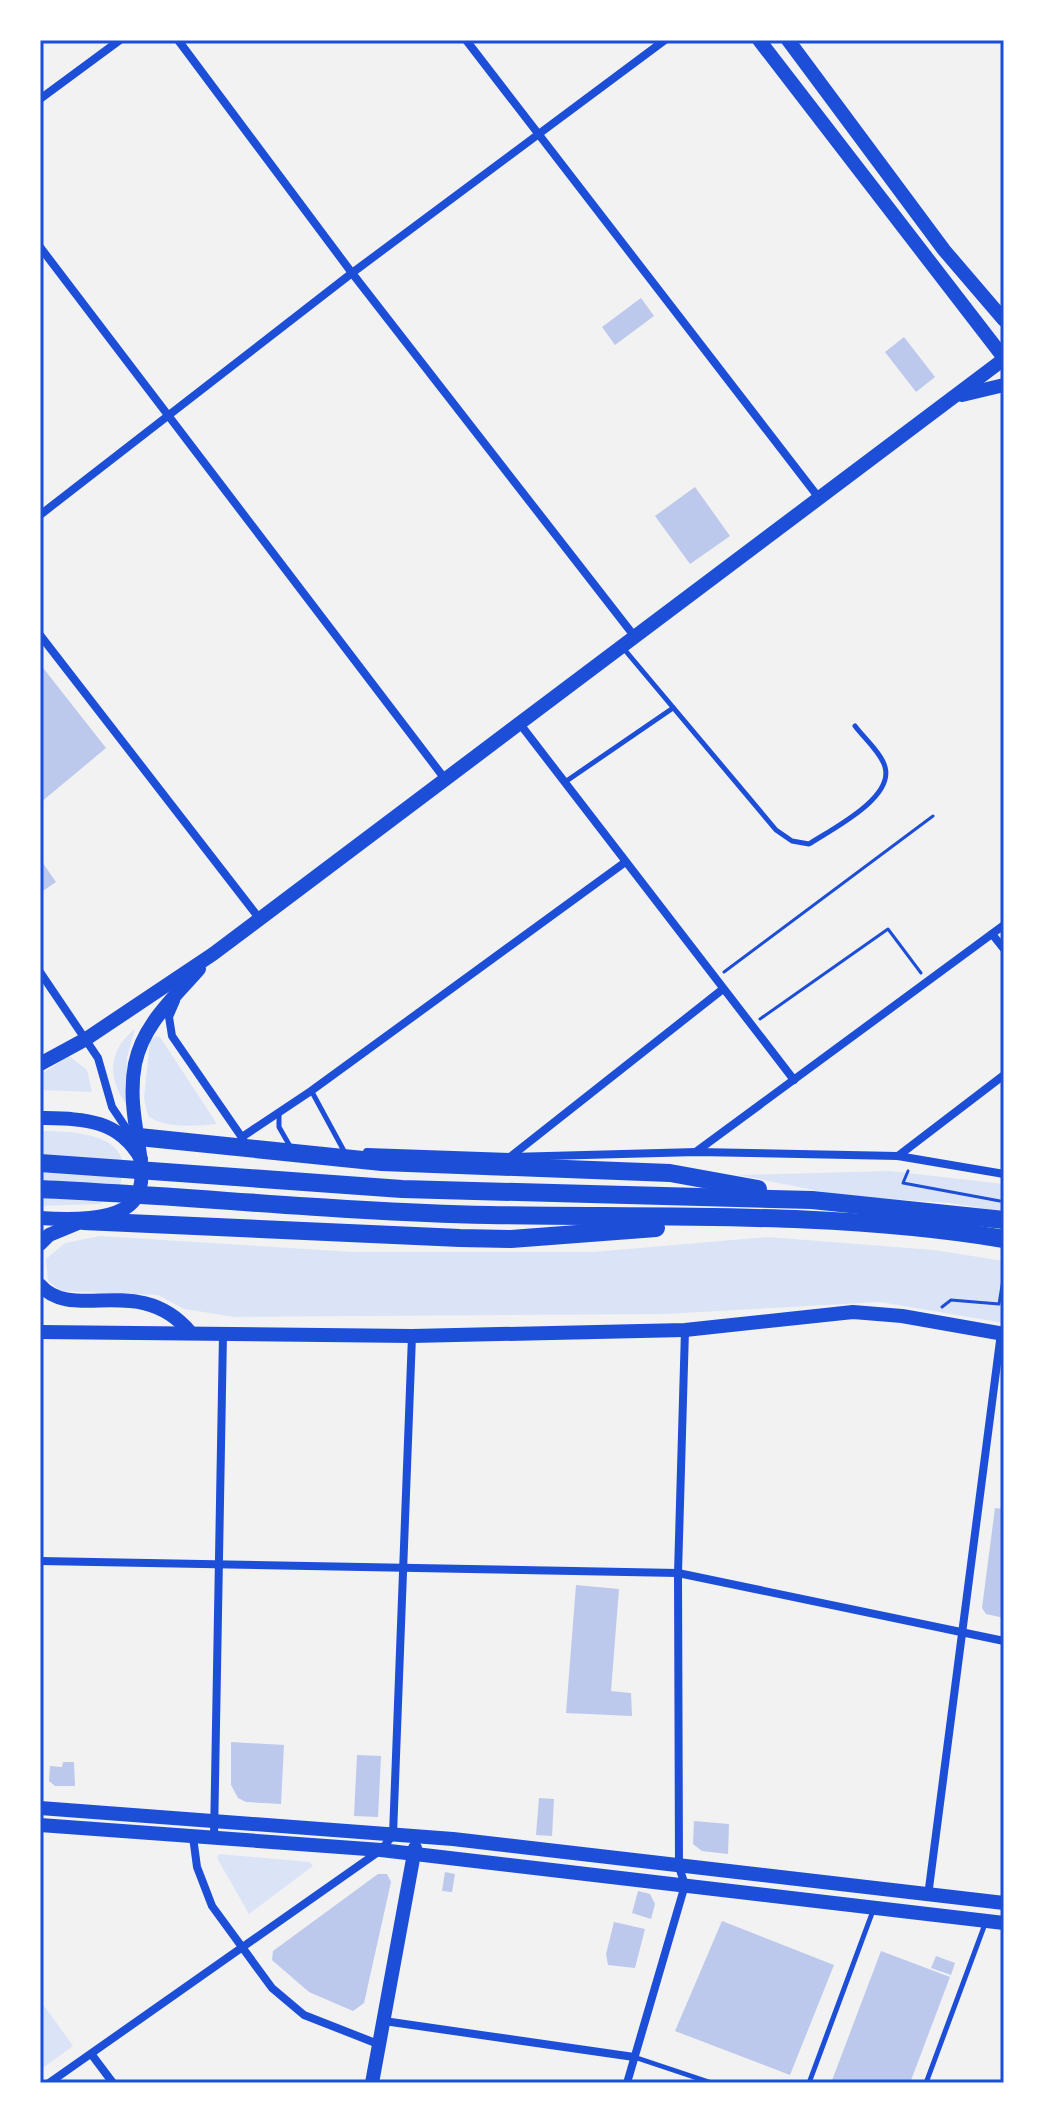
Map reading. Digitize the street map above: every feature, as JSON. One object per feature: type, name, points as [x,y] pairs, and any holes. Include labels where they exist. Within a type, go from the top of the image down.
[{"type":"highway","points":[[135,1136],[244,1142],[319,1156],[446,1165],[670,1173],[812,1200]]},
{"type":"highway","points":[[40,1163],[488,1193],[812,1200],[1004,1220]]},
{"type":"highway","points":[[40,1189],[472,1215],[904,1226],[1004,1239]]},
{"type":"highway","points":[[83,1221],[511,1239],[743,1220]]},
{"type":"main road","points":[[42,1064],[86,1039],[213,954],[958,396],[1004,358],[759,40]]},
{"type":"main road","points":[[788,40],[944,250],[1004,320]]},
{"type":"main road","points":[[958,396],[1004,385]]},
{"type":"main road","points":[[40,1244],[49,1235],[120,1209],[136,1198],[144,1178],[135,1136],[133,1091],[140,1047],[158,1015],[213,954]]},
{"type":"main road","points":[[40,1118],[94,1120],[135,1136]]},
{"type":"main road","points":[[116,1130],[142,1159]]},
{"type":"main road","points":[[40,1218],[83,1221]]},
{"type":"main road","points":[[40,1285],[62,1300],[134,1300],[164,1308],[190,1332]]},
{"type":"main road","points":[[40,1332],[412,1336],[685,1330],[853,1312],[902,1316],[1002,1334]]},
{"type":"main road","points":[[40,1808],[420,1837],[928,1897],[1004,1903]]},
{"type":"main road","points":[[193,1819],[193,1837]]},
{"type":"main road","points":[[40,1825],[381,1850],[1004,1923]]},
{"type":"main road","points":[[372,2083],[411,1855],[420,1837]]},
{"type":"street","points":[[40,99],[120,40]]},
{"type":"street","points":[[178,40],[352,273],[635,637]]},
{"type":"street","points":[[466,40],[819,498]]},
{"type":"street","points":[[40,515],[352,273],[665,40]]},
{"type":"street","points":[[40,247],[166,417],[445,779]]},
{"type":"street","points":[[40,635],[259,918]]},
{"type":"street","points":[[520,724],[794,1080]]},
{"type":"street","points":[[189,981],[169,1017],[172,1036],[244,1142],[279,1112],[624,863]]},
{"type":"street","points":[[697,1152],[1004,925]]},
{"type":"street","points":[[992,934],[1004,949]]},
{"type":"street","points":[[40,972],[98,1058],[112,1107],[135,1136]]},
{"type":"street","points":[[510,1157],[723,989]]},
{"type":"street","points":[[898,1156],[1004,1075]]},
{"type":"street","points":[[319,1156],[344,1151],[510,1157],[697,1152],[898,1156],[1004,1174]]},
{"type":"street","points":[[627,2083],[685,1885],[679,1867],[678,1573],[685,1330]]},
{"type":"street","points":[[214,1838],[223,1334]]},
{"type":"street","points":[[928,1897],[1002,1334]]},
{"type":"street","points":[[49,2083],[381,1850],[393,1835],[412,1336]]},
{"type":"street","points":[[40,1561],[678,1573],[1004,1641]]},
{"type":"street","points":[[193,1837],[197,1867],[212,1906],[272,1988],[304,2015],[378,2044]]},
{"type":"street","points":[[384,2021],[634,2057]]},
{"type":"street","points":[[92,2055],[113,2083]]},
{"type":"lane","points":[[622,647],[776,830],[792,841],[809,844],[878,797],[886,780],[885,765],[855,726]]},
{"type":"lane","points":[[564,783],[673,708]]},
{"type":"lane","points":[[311,1091],[344,1151]]},
{"type":"lane","points":[[279,1112],[279,1127],[293,1153]]},
{"type":"lane","points":[[809,2083],[875,1907]]},
{"type":"lane","points":[[926,2083],[985,1923]]},
{"type":"lane","points":[[634,2057],[712,2083]]},
{"type":"path","points":[[715,979],[933,816]]},
{"type":"path","points":[[751,1025],[888,929],[928,983]]},
{"type":"path","points":[[903,1183],[1004,1202]]},
{"type":"path","points":[[951,1300],[999,1304],[1004,1273]]},
{"type":"shaded area","points":[[135,1029],[127,1057],[127,1105],[116,1085],[113,1065],[120,1046]]},
{"type":"shaded area","points":[[156,1036],[160,1037],[217,1124],[172,1125],[148,1116],[144,1098],[150,1041]]},
{"type":"shaded area","points":[[69,1056],[87,1070],[92,1092],[40,1090],[40,1075]]},
{"type":"shaded area","points":[[40,1131],[87,1135],[114,1147],[121,1157],[123,1171],[118,1190],[99,1204],[40,1206]]},
{"type":"shaded area","points":[[890,1171],[1004,1184],[1004,1212],[950,1203],[843,1196],[739,1175]]},
{"type":"shaded area","points":[[100,1236],[353,1252],[593,1252],[768,1237],[934,1250],[1004,1261],[1004,1323],[880,1302],[665,1314],[235,1317],[184,1309],[158,1295],[61,1291],[48,1281],[46,1259],[65,1243]]},
{"type":"shaded area","points":[[219,1854],[310,1862],[313,1866],[249,1914],[217,1858]]},
{"type":"shaded area","points":[[40,2000],[73,2046],[40,2070]]},
{"type":"building","points":[[641,298],[654,316],[615,345],[602,327]]},
{"type":"building","points":[[904,337],[935,377],[916,392],[885,352]]},
{"type":"building","points":[[695,487],[730,536],[690,564],[655,516]]},
{"type":"building","points":[[40,664],[106,748],[40,803]]},
{"type":"building","points":[[40,859],[56,882],[40,893]]},
{"type":"building","points":[[995,1508],[1004,1509],[1004,1618],[986,1614],[982,1608]]},
{"type":"building","points":[[576,1585],[619,1589],[611,1691],[631,1693],[632,1716],[566,1713]]},
{"type":"building","points":[[231,1742],[284,1745],[281,1804],[246,1802],[238,1798],[231,1785]]},
{"type":"building","points":[[357,1755],[381,1756],[378,1817],[354,1816]]},
{"type":"building","points":[[63,1762],[74,1762],[75,1786],[55,1786],[49,1781],[50,1766],[62,1767]]},
{"type":"building","points":[[539,1798],[554,1799],[552,1836],[536,1835]]},
{"type":"building","points":[[694,1821],[729,1824],[728,1854],[702,1851],[693,1844]]},
{"type":"building","points":[[445,1872],[455,1874],[452,1892],[442,1891]]},
{"type":"building","points":[[378,1874],[387,1874],[391,1882],[364,2003],[353,2011],[309,1992],[272,1960],[273,1951]]},
{"type":"building","points":[[638,1891],[650,1894],[655,1904],[651,1919],[632,1913]]},
{"type":"building","points":[[722,1921],[834,1965],[790,2075],[675,2031]]},
{"type":"building","points":[[614,1922],[645,1929],[635,1968],[608,1965],[606,1954]]},
{"type":"building","points":[[881,1951],[950,1977],[910,2083],[831,2083]]},
{"type":"building","points":[[936,1956],[955,1963],[951,1975],[931,1968]]}]
